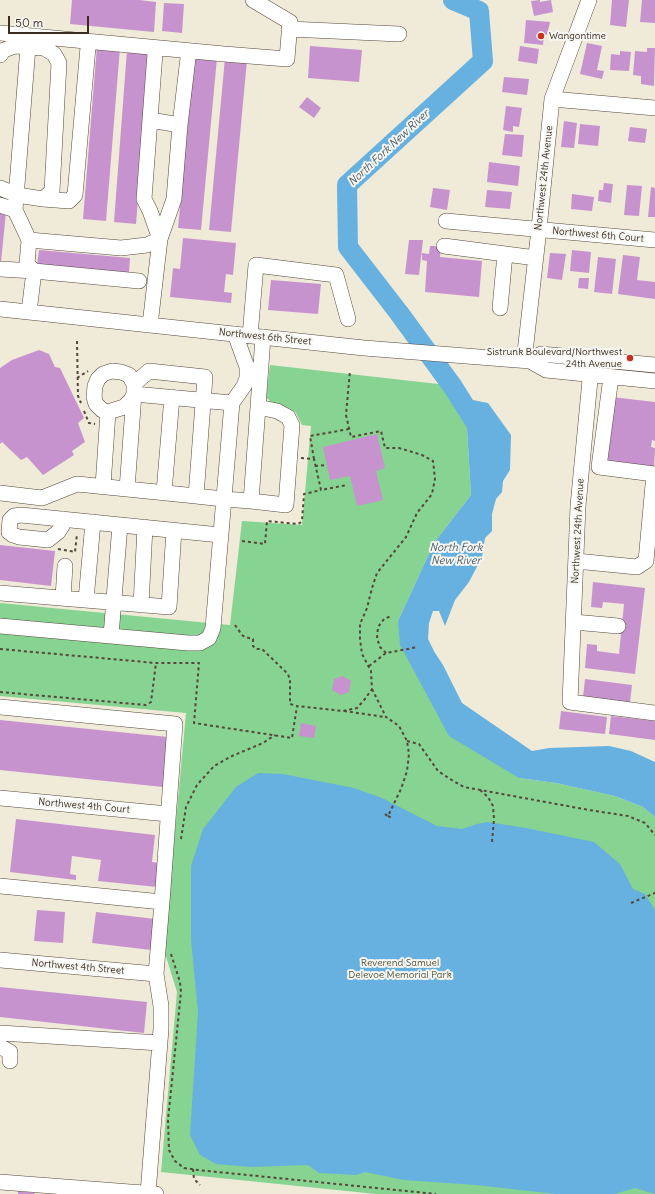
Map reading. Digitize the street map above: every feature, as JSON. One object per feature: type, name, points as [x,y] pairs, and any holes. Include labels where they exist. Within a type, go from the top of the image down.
[{"type":"street","points":[[0,33],[287,59],[290,22],[253,0]]},
{"type":"street","name":"Northwest 24th Avenue","points":[[527,361],[552,98],[589,0]]},
{"type":"street","points":[[289,29],[399,34]]},
{"type":"street","points":[[0,55],[4,50],[15,46],[44,48],[54,54],[59,63],[52,191],[43,199]]},
{"type":"street","points":[[28,47],[16,202],[29,240],[27,264],[34,271]]},
{"type":"street","points":[[0,205],[43,199],[69,201],[75,196],[88,47]]},
{"type":"street","points":[[155,53],[144,199],[150,211],[160,240]]},
{"type":"street","points":[[150,325],[160,240],[174,199],[180,125],[188,58]]},
{"type":"street","points":[[552,98],[655,108]]},
{"type":"street","points":[[150,120],[180,125]]},
{"type":"street","points":[[0,188],[16,202]]},
{"type":"street","name":"Northwest 6th Court","points":[[446,221],[655,240]]},
{"type":"street","points":[[29,240],[121,248],[147,245],[160,240]]},
{"type":"street","points":[[444,246],[536,258]]},
{"type":"street","points":[[500,308],[505,254]]},
{"type":"street","points":[[0,626],[200,643],[208,638],[212,628],[232,403],[244,386],[247,378],[249,336],[256,265],[336,275],[348,319]]},
{"type":"street","points":[[0,269],[139,281]]},
{"type":"street","points":[[29,312],[34,271]]},
{"type":"street","name":"Northwest 6th Street","points":[[0,309],[364,348],[527,361],[546,370],[655,381]]},
{"type":"street","points":[[249,336],[258,407],[251,502]]},
{"type":"street","name":"Northwest 6th Street","points":[[527,361],[541,354],[655,365]]},
{"type":"street","name":"Northwest 24th Avenue","points":[[592,359],[578,506],[570,702],[655,713]]},
{"type":"street","points":[[127,489],[134,389],[129,375],[121,372],[104,374],[98,379],[95,386],[94,397],[96,404],[102,410],[108,412],[124,407],[131,400],[134,389],[149,371],[205,377],[196,496]]},
{"type":"street","points":[[576,561],[637,567],[646,561],[654,474],[599,467],[611,377]]},
{"type":"street","points":[[134,389],[172,397],[232,403]]},
{"type":"street","points":[[164,492],[172,397]]},
{"type":"street","points":[[0,493],[42,498],[77,484],[286,505],[292,425],[288,417],[277,411],[258,407]]},
{"type":"street","points":[[103,486],[108,412]]},
{"type":"street","points":[[63,519],[220,535]]},
{"type":"street","points":[[86,600],[93,522]]},
{"type":"street","points":[[112,636],[120,525]]},
{"type":"street","points":[[140,605],[145,527]]},
{"type":"street","points":[[0,593],[169,607],[174,530]]},
{"type":"street","points":[[63,598],[65,566]]},
{"type":"street","points":[[574,622],[618,626]]},
{"type":"street","points":[[0,706],[175,724],[156,974],[161,1006],[152,1194],[92,1192],[0,1182]]},
{"type":"street","name":"Northwest 4th Court","points":[[0,798],[168,814]]},
{"type":"street","points":[[0,886],[162,902]]},
{"type":"street","name":"Northwest 4th Street","points":[[0,960],[156,974]]},
{"type":"street","points":[[0,1033],[160,1044]]},
{"type":"street","points":[[0,1048],[10,1052],[10,1061]]},
{"type":"path","points":[[350,371],[346,416],[351,437],[381,431],[385,448],[399,448],[422,455],[433,461],[434,479],[432,494],[417,513],[406,537],[377,573],[367,608],[360,624],[362,654],[371,671],[372,689],[386,717]]},
{"type":"path","points":[[321,490],[310,436],[349,429]]},
{"type":"path","points":[[290,457],[314,459]]},
{"type":"path","points":[[315,466],[327,465]]},
{"type":"path","points":[[242,541],[265,544],[267,521],[296,524],[300,523],[302,520],[304,494],[347,485]]},
{"type":"path","points":[[386,653],[380,647],[377,638],[378,627],[384,620],[391,616]]},
{"type":"path","points":[[235,625],[242,635],[253,638],[253,646],[256,649],[262,649],[288,674],[290,680],[290,704],[386,717],[399,726],[407,741],[409,754],[407,771],[401,789],[388,816]]},
{"type":"path","points":[[369,666],[386,653],[418,647]]},
{"type":"path","points":[[0,649],[156,663],[199,664],[194,723],[292,738],[297,706]]},
{"type":"path","points":[[0,692],[146,705],[151,702],[156,663]]},
{"type":"path","points":[[343,711],[357,708],[365,700],[372,689]]},
{"type":"path","points":[[180,844],[186,807],[197,785],[214,766],[232,756],[263,743],[275,735]]},
{"type":"path","points":[[407,741],[419,744],[438,770],[464,787],[628,816],[645,823],[655,835]]},
{"type":"path","points":[[480,790],[488,797],[493,806],[494,819],[492,842]]},
{"type":"path","points":[[383,813],[392,818]]},
{"type":"path","points":[[632,903],[655,893]]},
{"type":"path","points":[[169,950],[180,982],[181,992],[168,1120],[169,1150],[175,1161],[184,1168],[436,1194]]},
{"type":"path","points":[[193,1169],[194,1179],[200,1185]]},
{"type":"green space","name":"Reverend Samuel Delevoe Memorial Park","points":[[270,365],[447,385],[467,428],[471,495],[434,543],[398,621],[519,778],[556,783],[615,796],[643,807],[655,817],[655,1194],[376,1194],[161,1172],[177,992],[164,950],[186,713],[0,696],[0,603],[230,625],[242,521],[302,525],[311,426],[302,425],[296,413],[289,408],[274,405],[266,397]]},
{"type":"water","name":"North Fork New River","points":[[473,400],[488,403],[511,435],[510,470],[503,481],[502,492],[496,499],[492,514],[492,531],[485,538],[482,557],[469,582],[455,600],[445,626],[439,611],[433,611],[429,623],[428,639],[462,703],[532,751],[549,748],[609,746],[631,751],[655,762],[655,817],[643,807],[615,796],[556,783],[519,778],[449,736],[400,645],[398,621],[434,543],[471,495],[467,428],[460,412]]},
{"type":"water","points":[[258,773],[283,774],[354,788],[382,798],[437,826],[462,829],[488,822],[594,842],[620,864],[633,889],[645,894],[655,910],[655,1194],[635,1188],[615,1194],[556,1194],[476,1185],[404,1180],[365,1172],[356,1175],[319,1173],[308,1165],[251,1167],[216,1164],[200,1155],[190,1135],[198,1012],[191,940],[191,866],[203,829],[236,787]]},
{"type":"building","points":[[72,0],[139,0],[156,2],[154,32],[70,24]]},
{"type":"building","points":[[540,0],[540,2],[551,0],[553,12],[534,16],[531,1]]},
{"type":"building","points":[[612,0],[629,0],[626,27],[610,25]]},
{"type":"building","points":[[642,0],[655,0],[655,23],[640,22]]},
{"type":"building","points":[[164,3],[184,4],[182,33],[162,31]]},
{"type":"building","points":[[526,20],[550,22],[547,35],[544,35],[543,45],[524,43]]},
{"type":"building","points":[[587,43],[602,46],[597,70],[604,71],[602,79],[580,74]]},
{"type":"building","points":[[97,46],[120,48],[106,221],[83,219]]},
{"type":"building","points":[[310,46],[362,50],[359,82],[308,78]]},
{"type":"building","points":[[520,46],[539,49],[537,64],[518,61]]},
{"type":"building","points":[[647,48],[655,48],[654,86],[641,84],[641,76],[633,75],[635,51],[647,52]]},
{"type":"building","points":[[127,50],[150,52],[136,224],[114,222]]},
{"type":"building","points":[[620,51],[631,52],[629,71],[610,70],[611,54],[620,55]]},
{"type":"building","points":[[194,56],[217,58],[201,230],[178,228]]},
{"type":"building","points":[[225,58],[247,60],[231,232],[209,230]]},
{"type":"building","points":[[504,77],[529,79],[527,95],[502,92]]},
{"type":"building","points":[[307,97],[321,108],[314,118],[299,107]]},
{"type":"building","points":[[506,106],[522,108],[519,127],[513,126],[513,132],[503,130]]},
{"type":"building","points":[[564,121],[577,123],[574,148],[561,147]]},
{"type":"building","points":[[580,124],[600,126],[598,146],[578,144]]},
{"type":"building","points":[[630,127],[647,129],[645,143],[628,141]]},
{"type":"building","points":[[505,134],[524,135],[522,157],[502,155]]},
{"type":"building","points":[[489,162],[520,166],[518,186],[487,182]]},
{"type":"building","points":[[604,183],[613,184],[611,203],[598,201],[599,190],[603,190]]},
{"type":"building","points":[[627,185],[642,186],[639,216],[624,215]]},
{"type":"building","points":[[651,187],[655,188],[655,217],[648,217]]},
{"type":"building","points":[[433,188],[450,190],[447,210],[430,207]]},
{"type":"building","points":[[487,190],[512,192],[510,209],[485,207]]},
{"type":"building","points":[[572,194],[594,197],[592,211],[571,209]]},
{"type":"building","points":[[0,211],[6,212],[1,262],[0,262]]},
{"type":"building","points":[[183,238],[236,243],[233,275],[226,274],[224,292],[232,293],[231,303],[170,297],[173,268],[180,269]]},
{"type":"building","points":[[409,240],[423,240],[419,275],[405,274]]},
{"type":"building","points":[[430,246],[441,246],[440,257],[482,261],[479,297],[425,292],[427,261],[422,260],[422,253],[429,254]]},
{"type":"building","points":[[39,250],[130,258],[129,273],[37,265]]},
{"type":"building","points":[[572,250],[591,252],[589,273],[570,271]]},
{"type":"building","points":[[550,253],[566,254],[562,280],[547,278]]},
{"type":"building","points":[[623,255],[640,257],[637,280],[655,282],[655,299],[618,294]]},
{"type":"building","points":[[598,257],[616,259],[612,294],[594,292]]},
{"type":"building","points":[[579,278],[589,278],[588,289],[578,288]]},
{"type":"building","points":[[271,280],[321,284],[318,314],[268,310]]},
{"type":"building","points":[[39,350],[49,354],[55,367],[60,368],[84,418],[78,423],[85,442],[72,451],[74,455],[43,475],[27,457],[21,460],[2,442],[0,444],[0,368],[12,360]]},
{"type":"building","points":[[612,397],[655,402],[655,441],[652,440],[651,447],[655,448],[654,467],[605,461]]},
{"type":"building","points":[[377,434],[385,468],[376,471],[383,500],[357,506],[350,476],[330,480],[323,447]]},
{"type":"building","points":[[0,545],[55,551],[51,586],[0,580]]},
{"type":"building","points":[[593,582],[645,588],[635,674],[585,668],[587,644],[597,645],[597,651],[619,654],[624,604],[603,602],[602,608],[591,607]]},
{"type":"building","points":[[343,676],[351,681],[349,692],[341,695],[332,690],[334,679]]},
{"type":"building","points":[[585,679],[632,685],[630,702],[583,697]]},
{"type":"building","points":[[561,711],[607,717],[605,734],[559,729]]},
{"type":"building","points":[[611,716],[655,721],[655,740],[609,734]]},
{"type":"building","points":[[0,720],[168,737],[163,787],[0,770]]},
{"type":"building","points":[[301,723],[316,726],[314,738],[299,736]]},
{"type":"building","points":[[16,819],[155,835],[152,862],[160,863],[157,887],[98,881],[101,860],[72,856],[70,874],[76,875],[76,880],[10,872]]},
{"type":"building","points":[[37,910],[65,912],[63,943],[34,941]]},
{"type":"building","points":[[96,912],[155,919],[151,950],[92,943]]},
{"type":"building","points":[[0,987],[147,1002],[144,1033],[0,1017]]},
{"type":"building","points":[[18,1191],[35,1193],[18,1194]]},
{"type":"waterway","name":"North Fork New River","points":[[453,0],[479,11],[483,61],[347,185],[348,247],[453,387],[480,430]]},
{"type":"place","name":"Wangontime","points":[[541,36]]},
{"type":"place","name":"Sistrunk Boulevard/Northwest 24th Avenue","points":[[630,358]]}]
